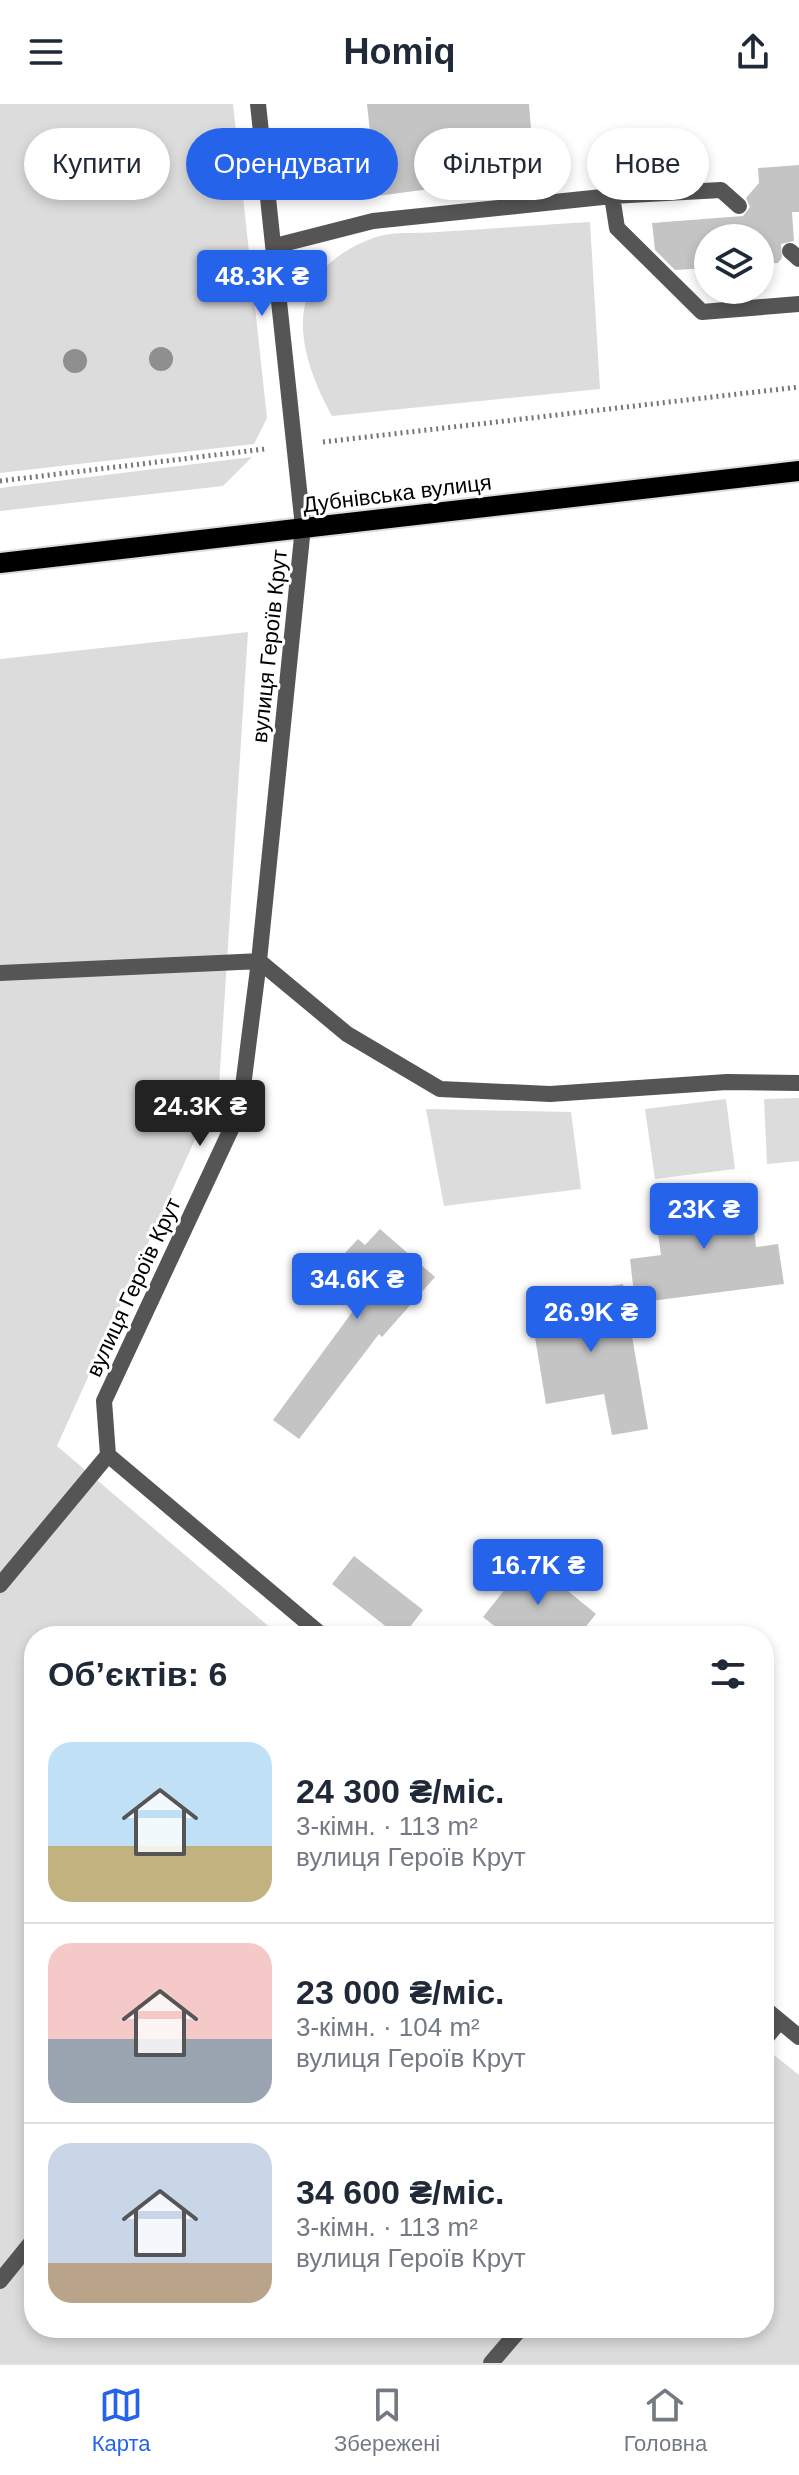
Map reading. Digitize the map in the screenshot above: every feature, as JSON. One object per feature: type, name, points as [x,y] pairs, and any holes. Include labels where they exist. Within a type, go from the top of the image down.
[{"type":"main road","name":"Дубнівська вулиця","points":[[0,563],[799,471]]},
{"type":"street","name":"вулиця Героїв Крут","points":[[108,1455],[104,1401],[240,1110],[259,961],[303,527],[258,104]]},
{"type":"street","points":[[709,191],[721,190],[739,206]]},
{"type":"street","points":[[275,246],[373,221],[587,199]]},
{"type":"street","points":[[613,200],[617,228],[702,312],[799,304]]},
{"type":"street","points":[[0,973],[259,961],[347,1034],[440,1089],[550,1094],[727,1082],[799,1083]]},
{"type":"street","points":[[0,1585],[108,1455],[311,1626]]},
{"type":"street","points":[[774,2016],[799,2037]]},
{"type":"street","points":[[774,2028],[780,2021]]},
{"type":"street","points":[[0,2281],[24,2251]]},
{"type":"street","points":[[491,2363],[512,2338]]},
{"type":"path","points":[[0,481],[799,387]]},
{"type":"shaded area","points":[[0,104],[233,104],[236,128],[186,128],[186,200],[243,200],[267,418],[254,444],[0,473]]},
{"type":"shaded area","points":[[590,222],[600,389],[332,416],[309,362],[304,312],[310,289],[324,269],[345,251],[390,234]]},
{"type":"shaded area","points":[[252,457],[223,486],[0,511],[0,488]]},
{"type":"shaded area","points":[[248,632],[219,1086],[57,1446],[268,1626],[24,1626],[24,2338],[774,2338],[774,2055],[799,2075],[799,2363],[0,2363],[0,659]]},
{"type":"shaded area","points":[[799,1098],[799,1161],[767,1164],[764,1099]]},
{"type":"shaded area","points":[[726,1099],[735,1169],[655,1179],[645,1109]]},
{"type":"shaded area","points":[[426,1109],[571,1112],[581,1189],[444,1206]]},
{"type":"building","points":[[367,104],[529,104],[531,128],[414,128],[414,191],[398,193],[398,128],[370,128]]},
{"type":"building","points":[[799,165],[799,212],[792,212],[794,241],[781,244],[782,258],[778,263],[774,263],[774,224],[694,224],[694,269],[675,270],[655,250],[652,223],[743,216],[750,207],[746,198],[759,183],[758,168]]},
{"type":"building","points":[[719,1188],[720,1197],[735,1195],[738,1223],[753,1220],[756,1247],[778,1244],[784,1284],[635,1303],[630,1259],[661,1255],[654,1205],[669,1203],[668,1195]]},
{"type":"building","points":[[380,1229],[435,1277],[382,1337],[379,1334],[299,1439],[273,1420],[353,1311],[327,1288],[341,1273],[333,1266],[358,1239],[365,1245]]},
{"type":"building","points":[[623,1284],[648,1429],[612,1435],[604,1394],[546,1404],[530,1307],[553,1303],[552,1296]]},
{"type":"building","points":[[354,1556],[423,1610],[411,1626],[385,1626],[332,1584]]},
{"type":"building","points":[[529,1559],[596,1614],[586,1626],[494,1626],[483,1617]]}]
